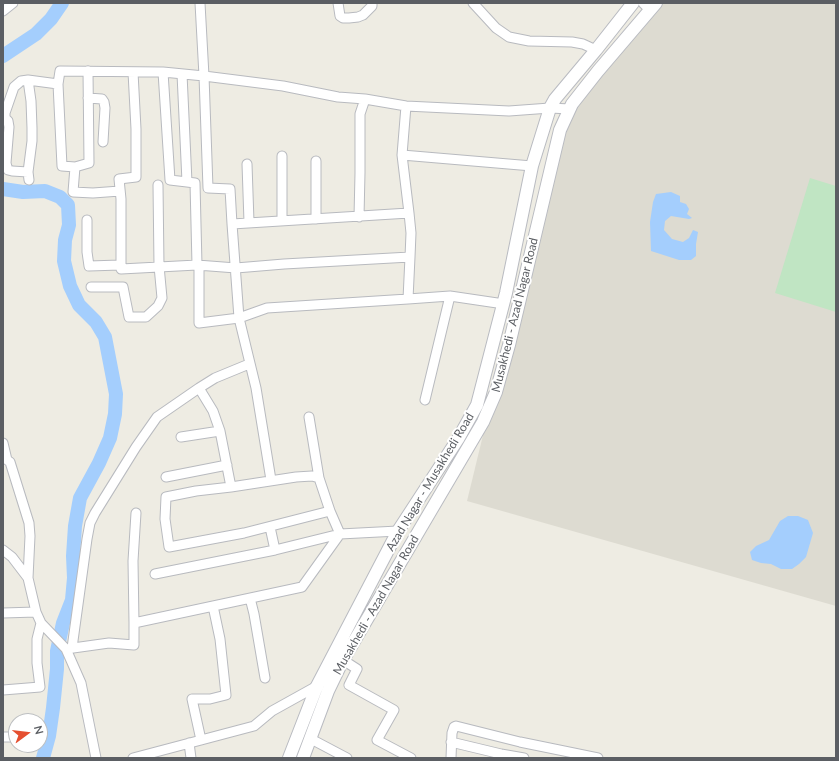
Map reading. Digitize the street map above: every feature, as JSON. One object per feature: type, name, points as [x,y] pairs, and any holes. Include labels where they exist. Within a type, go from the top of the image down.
[{"type":"main road","points":[[553,104],[633,3]]},
{"type":"main road","name":"Musakhedi - Azad Nagar Road","points":[[303,758],[311,739],[322,688],[343,660],[483,422],[496,392],[509,345],[520,294],[525,281],[560,130],[572,104],[650,5]]},
{"type":"main road","name":"Azad Nagar - Musakhedi Road","points":[[289,758],[398,532],[458,439],[477,405],[505,299],[532,166],[553,104]]},
{"type":"street","points":[[3,11],[13,3]]},
{"type":"street","points":[[200,3],[208,188],[230,189],[239,318],[256,388],[271,480]]},
{"type":"street","points":[[338,3],[340,16],[343,18],[358,17],[363,15],[372,6],[372,3]]},
{"type":"street","points":[[473,3],[496,28],[508,37],[529,41],[572,42],[583,44],[596,50]]},
{"type":"street","points":[[88,71],[89,163],[75,167],[62,166],[58,84],[60,71],[88,71],[133,72],[163,72],[204,76],[283,86],[338,97],[365,99],[406,106],[509,111],[553,104],[570,109]]},
{"type":"street","points":[[133,72],[136,129],[136,177],[119,179],[121,269],[197,265],[236,268],[410,257]]},
{"type":"street","points":[[163,72],[170,180],[195,183],[197,265],[199,268],[199,323],[239,318],[267,308],[450,296],[505,299],[520,294]]},
{"type":"street","points":[[182,74],[187,182]]},
{"type":"street","points":[[28,80],[31,101],[32,141],[28,176],[8,170],[6,162],[8,121],[5,118],[5,113],[14,87],[21,81],[28,80],[58,84]]},
{"type":"street","points":[[88,98],[102,99],[104,102],[103,142]]},
{"type":"street","points":[[359,217],[360,114],[365,99]]},
{"type":"street","points":[[406,106],[402,155],[411,233],[408,299]]},
{"type":"street","points":[[402,155],[532,166]]},
{"type":"street","points":[[282,156],[282,220]]},
{"type":"street","points":[[316,161],[316,219]]},
{"type":"street","points":[[247,164],[249,222]]},
{"type":"street","points":[[75,167],[73,192],[93,193],[120,191]]},
{"type":"street","points":[[91,287],[123,287],[129,317],[146,317],[158,306],[162,298],[159,266],[158,185]]},
{"type":"street","points":[[232,224],[409,213]]},
{"type":"street","points":[[87,220],[87,252],[89,266],[120,265]]},
{"type":"street","points":[[425,400],[450,296]]},
{"type":"street","points":[[67,647],[90,523],[136,447],[157,418],[215,378],[249,364]]},
{"type":"street","points":[[199,388],[213,411],[220,430],[231,487]]},
{"type":"street","points":[[309,417],[319,478],[330,511],[340,534]]},
{"type":"street","points":[[181,437],[220,430]]},
{"type":"street","points":[[3,443],[5,460],[10,462],[29,523],[30,536],[28,578],[36,612],[41,623],[67,647],[80,683],[96,758]]},
{"type":"street","points":[[166,477],[227,465]]},
{"type":"street","points":[[319,478],[312,476],[271,480],[166,497],[165,519],[169,547],[214,539],[330,511]]},
{"type":"street","points":[[67,647],[109,643],[134,645],[133,561],[136,513]]},
{"type":"street","points":[[270,526],[275,550]]},
{"type":"street","points":[[155,574],[275,550],[340,534],[398,532]]},
{"type":"street","points":[[134,623],[302,587],[340,534]]},
{"type":"street","points":[[3,550],[12,557],[28,578]]},
{"type":"street","points":[[250,598],[265,678]]},
{"type":"street","points":[[201,740],[192,699],[210,699],[226,695],[220,639],[213,606]]},
{"type":"street","points":[[3,613],[36,612]]},
{"type":"street","points":[[3,690],[40,687],[37,663],[37,639],[41,623]]},
{"type":"street","points":[[343,660],[357,669],[349,685],[394,710],[378,740],[411,758]]},
{"type":"street","points":[[133,758],[149,756],[189,743],[254,726],[272,711],[322,688]]},
{"type":"street","points":[[451,758],[451,742],[454,727],[456,726],[520,742],[598,758]]},
{"type":"street","points":[[311,739],[346,758]]},
{"type":"street","points":[[451,742],[524,758]]},
{"type":"street","points":[[189,743],[191,758]]},
{"type":"shaded area","points":[[648,3],[836,3],[836,606],[467,501],[563,106]]},
{"type":"green space","points":[[810,178],[836,186],[836,312],[775,293]]},
{"type":"water","points":[[671,192],[680,196],[680,202],[686,204],[689,209],[687,214],[692,218],[689,219],[671,216],[665,221],[664,230],[672,239],[683,242],[689,238],[693,230],[698,232],[696,256],[691,260],[679,260],[651,251],[650,222],[653,202],[656,194]]},
{"type":"water","points":[[788,516],[798,516],[808,520],[813,533],[806,557],[792,569],[781,569],[771,564],[752,560],[750,552],[756,546],[769,540],[780,521]]},
{"type":"waterway","points":[[3,56],[36,34],[51,19],[62,3]]},
{"type":"waterway","points":[[3,189],[23,192],[45,191],[60,197],[68,205],[69,225],[65,240],[64,261],[70,286],[79,305],[96,322],[105,337],[116,394],[115,414],[110,438],[99,463],[80,498],[75,526],[72,600],[63,623],[57,651],[57,669],[53,708],[49,736],[43,758]]}]
